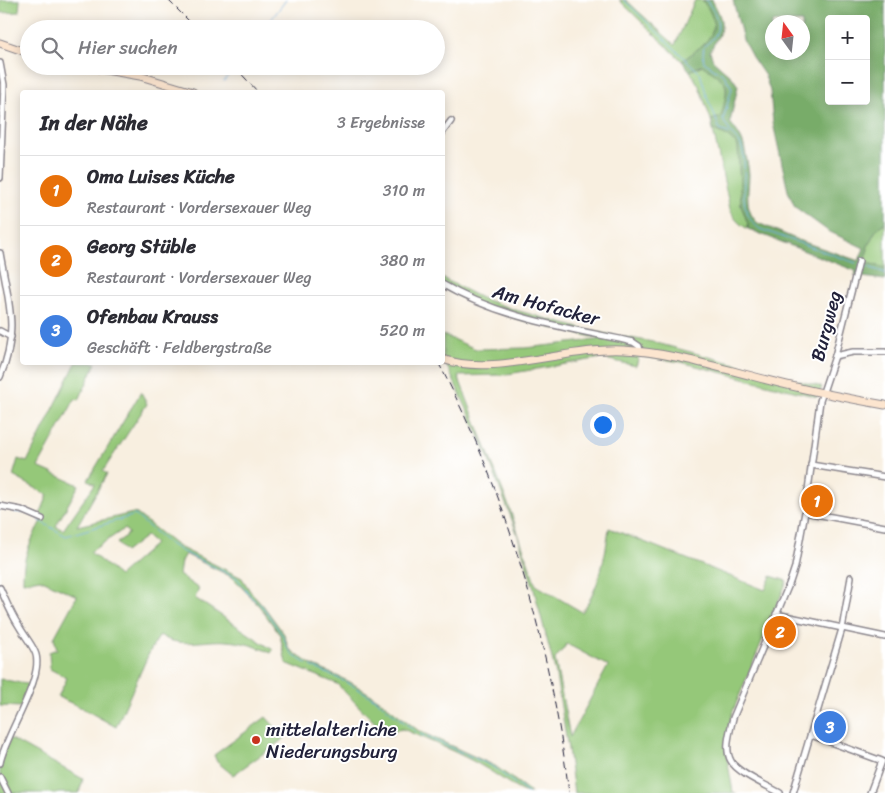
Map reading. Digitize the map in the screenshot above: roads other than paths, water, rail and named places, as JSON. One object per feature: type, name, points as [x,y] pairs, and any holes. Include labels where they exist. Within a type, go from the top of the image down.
[{"type":"main road","points":[[0,43],[20,50]]},
{"type":"main road","points":[[134,75],[186,90]]},
{"type":"main road","points":[[445,360],[459,363],[511,362],[596,350],[640,351],[678,357],[822,394],[885,405]]},
{"type":"street","points":[[0,63],[2,85],[0,178]]},
{"type":"street","points":[[445,129],[451,121]]},
{"type":"street","points":[[0,253],[12,313],[8,355],[0,377]]},
{"type":"street","name":"Burgweg","points":[[780,793],[736,767],[731,762],[728,750],[733,718],[795,567],[805,512],[820,401],[858,264]]},
{"type":"street","name":"Am Hofacker","points":[[445,286],[492,307],[536,320],[633,342],[639,346],[640,351]]},
{"type":"street","points":[[0,331],[11,337]]},
{"type":"street","points":[[834,356],[853,352],[885,352]]},
{"type":"street","points":[[811,465],[885,477]]},
{"type":"street","points":[[0,506],[21,510],[42,518]]},
{"type":"street","points":[[805,512],[885,527]]},
{"type":"street","points":[[793,793],[842,629],[851,577]]},
{"type":"street","points":[[0,588],[15,620],[35,652],[38,663],[35,678],[0,763]]},
{"type":"street","points":[[776,614],[885,637]]},
{"type":"street","points":[[811,735],[882,761],[870,793]]},
{"type":"street","points":[[0,777],[8,793]]},
{"type":"waterway","points":[[271,20],[286,0]]},
{"type":"waterway","points":[[624,0],[700,73],[720,130],[731,134]]},
{"type":"waterway","points":[[706,0],[714,12],[718,24],[715,35],[704,46],[704,62],[724,75],[732,88],[723,120],[741,145],[744,156],[744,201],[752,221],[760,229],[856,263]]},
{"type":"waterway","points":[[224,81],[229,75]]},
{"type":"waterway","points":[[860,264],[885,273]]},
{"type":"waterway","points":[[14,512],[23,513]]},
{"type":"waterway","points":[[38,520],[66,536],[135,515],[167,542],[181,551],[237,578],[252,598],[262,606],[283,636],[288,649],[294,656],[307,664]]},
{"type":"waterway","points":[[311,666],[348,683],[375,699],[416,732]]},
{"type":"waterway","points":[[420,734],[490,765],[528,793]]},
{"type":"railway","points":[[168,0],[188,20]]},
{"type":"railway","points":[[242,75],[256,90]]},
{"type":"railway","points":[[440,365],[463,412],[485,464],[523,572],[551,683],[569,793]]},
{"type":"place","name":"Oma Luises Küche","points":[[817,501]]},
{"type":"place","name":"Georg Stüble","points":[[780,632]]},
{"type":"place","name":"Ofenbau Krauss","points":[[830,727]]},
{"type":"place","name":"mittelalterliche Niederungsburg","points":[[256,740]]}]
